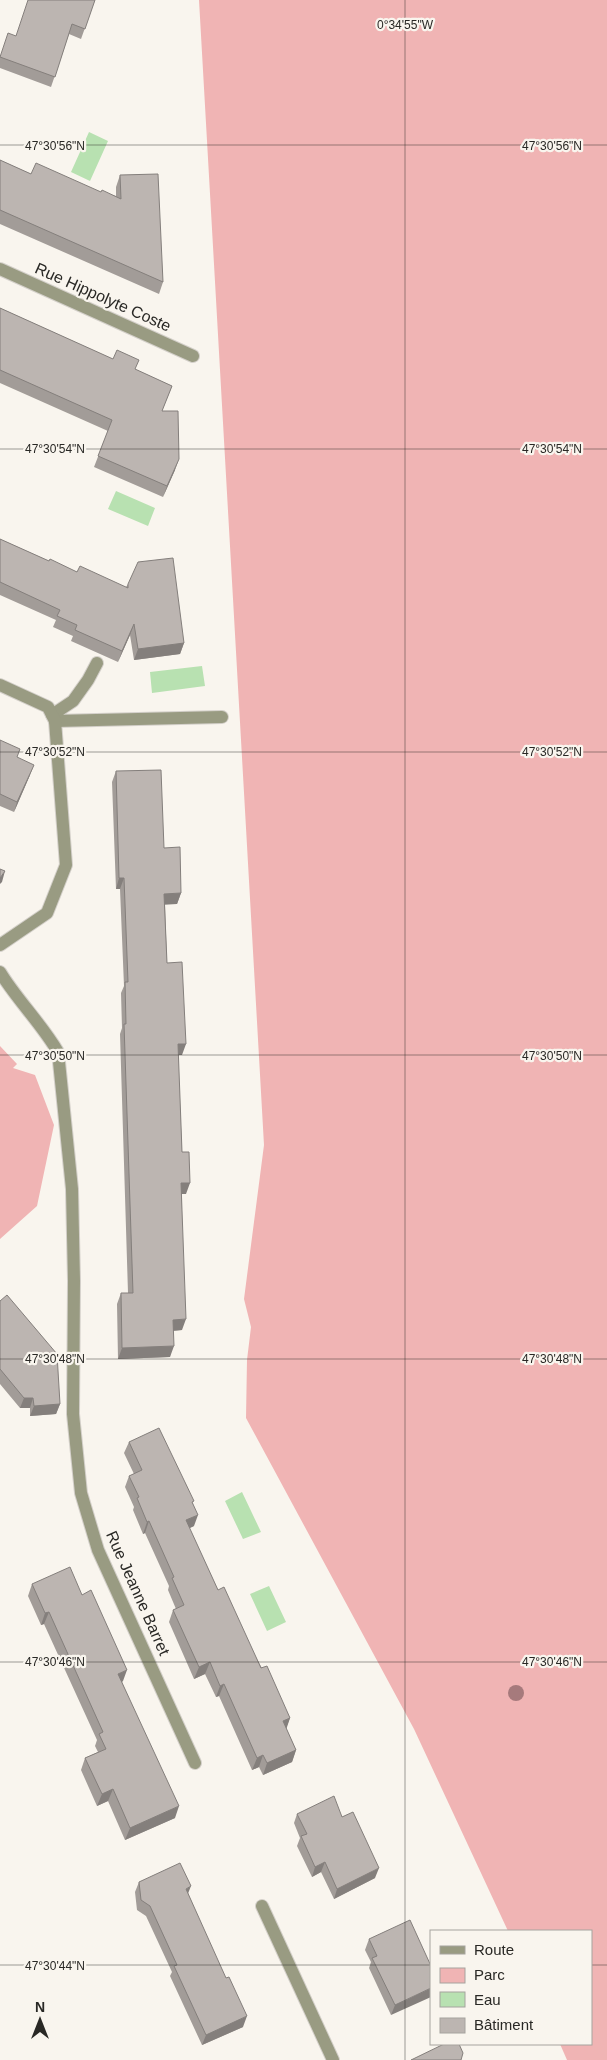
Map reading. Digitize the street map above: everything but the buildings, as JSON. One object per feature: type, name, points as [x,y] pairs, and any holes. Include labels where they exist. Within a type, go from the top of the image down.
[{"type":"street","name":"Rue Hippolyte Coste","points":[[0,269],[193,356]]},
{"type":"street","points":[[53,718],[73,701],[97,663]]},
{"type":"street","points":[[0,686],[48,707],[53,718],[66,865],[47,913],[0,945]]},
{"type":"street","points":[[53,718],[222,717]]},
{"type":"street","name":"Rue Jeanne Barret","points":[[0,972],[47,1033],[58,1052],[72,1189],[74,1281],[73,1414],[74,1441],[82,1492],[98,1550],[195,1763]]},
{"type":"street","points":[[262,1906],[333,2060]]},
{"type":"green space","points":[[199,0],[607,0],[607,2060],[567,2060],[560,2045],[592,2045],[592,1930],[508,1930],[414,1729],[246,1418],[247,1360],[251,1327],[244,1299],[264,1145]]},
{"type":"green space","points":[[0,1046],[17,1064],[13,1068],[35,1075],[54,1125],[37,1206],[0,1239]]},
{"type":"water","points":[[89,132],[108,141],[90,181],[71,172]]},
{"type":"water","points":[[116,491],[155,508],[148,526],[108,509]]},
{"type":"water","points":[[202,666],[205,686],[152,693],[150,672]]},
{"type":"water","points":[[242,1492],[261,1532],[243,1539],[225,1501]]},
{"type":"water","points":[[269,1586],[286,1622],[267,1631],[250,1594]]}]
